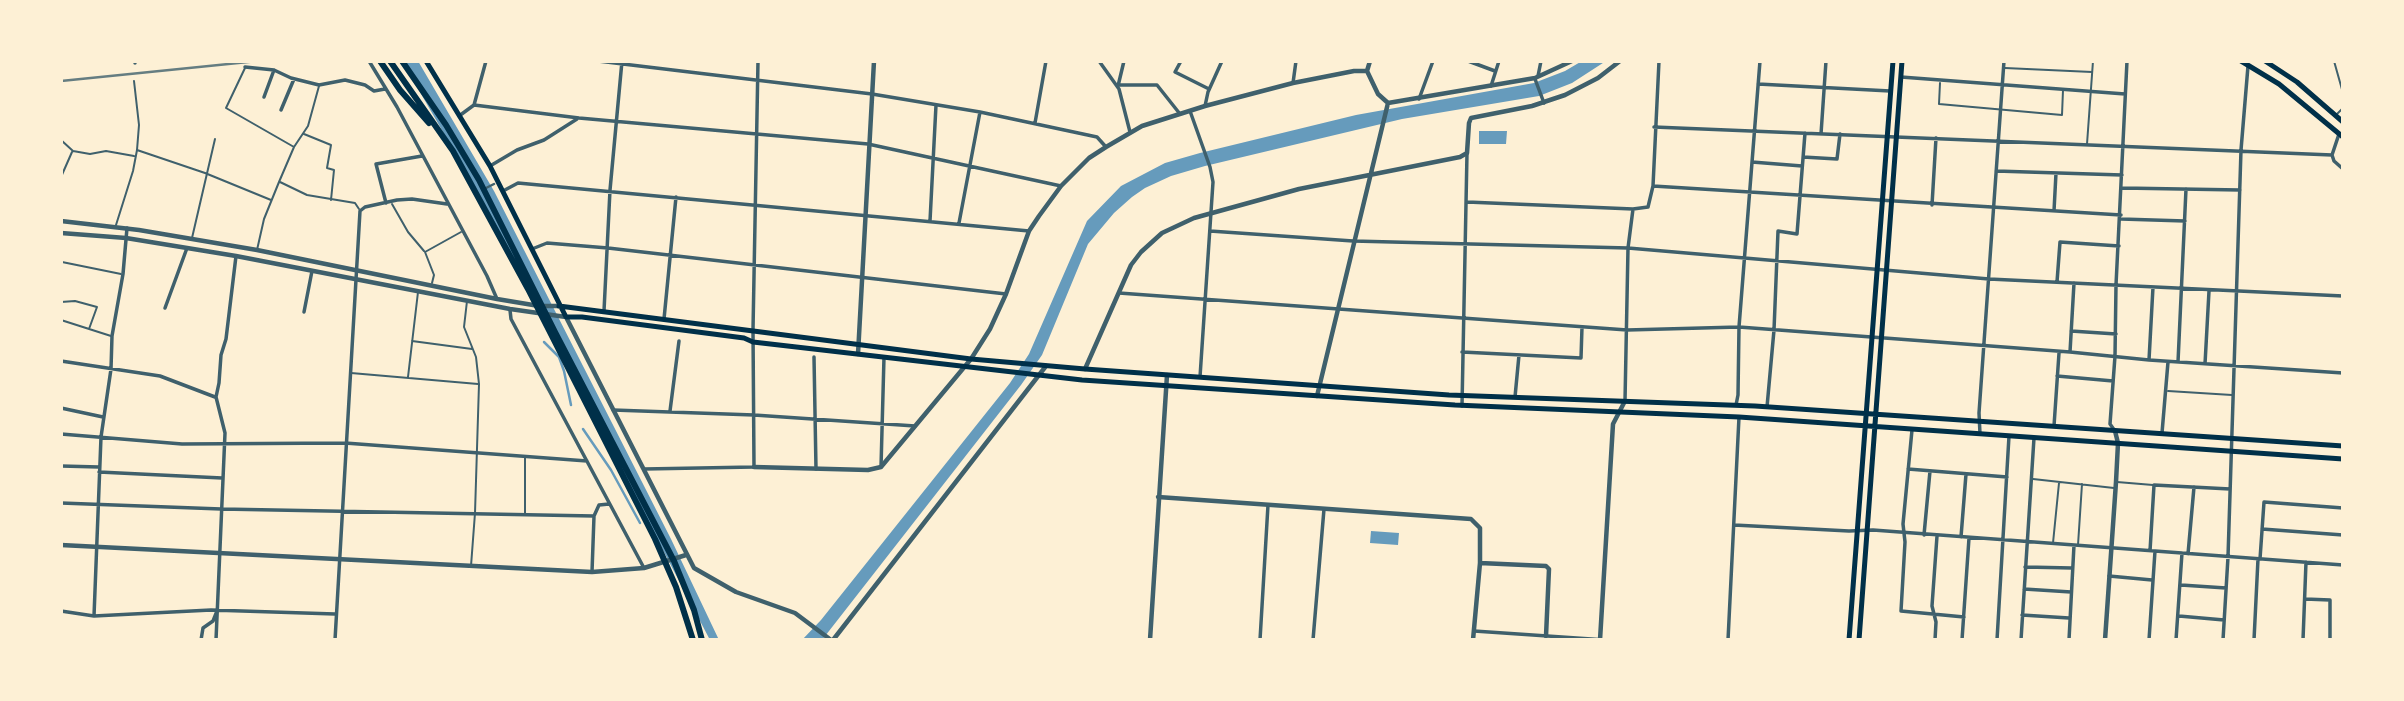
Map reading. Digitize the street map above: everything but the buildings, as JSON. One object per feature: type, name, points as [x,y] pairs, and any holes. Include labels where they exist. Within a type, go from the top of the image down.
[{"type":"highway","points":[[380,61],[400,90],[453,151]]},
{"type":"highway","points":[[390,61],[453,151],[528,289],[656,539],[676,587],[692,640]]},
{"type":"highway","points":[[402,61],[446,125],[479,180],[670,552],[694,610],[702,640]]},
{"type":"main road","points":[[425,61],[490,166],[566,317],[1038,377],[1462,406],[1739,417],[2343,459]]},
{"type":"main road","points":[[1849,640],[1893,61]]},
{"type":"main road","points":[[1859,640],[1902,61]]},
{"type":"main road","points":[[2241,61],[2249,63],[2279,84],[2341,136]]},
{"type":"main road","points":[[2265,61],[2297,82],[2343,122]]},
{"type":"main road","points":[[559,306],[971,359],[1046,366],[1461,395],[1736,405],[2343,446]]},
{"type":"street","points":[[369,61],[497,299]]},
{"type":"street","points":[[458,116],[474,104],[486,61]]},
{"type":"street","points":[[598,61],[872,94],[980,112],[1097,137],[1106,147]]},
{"type":"street","points":[[754,467],[753,330],[758,61]]},
{"type":"street","points":[[858,354],[874,61]]},
{"type":"street","points":[[1035,123],[1046,61]]},
{"type":"street","points":[[1099,61],[1119,86]]},
{"type":"street","points":[[1124,61],[1119,86],[1130,132]]},
{"type":"street","points":[[1181,61],[1175,72],[1209,89]]},
{"type":"street","points":[[1205,106],[1221,61]]},
{"type":"street","points":[[1293,83],[1296,61]]},
{"type":"street","points":[[1370,61],[1367,71],[1378,94],[1388,103],[1536,79],[1572,61]]},
{"type":"street","points":[[1419,99],[1433,61]]},
{"type":"street","points":[[1468,61],[1495,71]]},
{"type":"street","points":[[1490,87],[1499,61]]},
{"type":"street","points":[[1541,61],[1536,79],[1544,103]]},
{"type":"street","points":[[1462,406],[1467,153],[1471,118],[1544,103],[1584,86],[1620,61]]},
{"type":"street","points":[[1467,202],[1633,209],[1648,207],[1653,186],[1659,61]]},
{"type":"street","points":[[1736,405],[1739,327],[1760,61]]},
{"type":"street","points":[[1821,134],[1826,61]]},
{"type":"street","points":[[1980,434],[1983,345],[2004,61]]},
{"type":"street","points":[[2105,640],[2118,443],[2110,424],[2127,61]]},
{"type":"street","points":[[604,311],[610,190],[622,63]]},
{"type":"street","points":[[2223,640],[2241,150],[2249,63]]},
{"type":"street","points":[[245,67],[274,70],[294,79],[319,85],[345,80],[365,85],[374,91],[385,89]]},
{"type":"street","points":[[264,97],[274,70]]},
{"type":"street","points":[[644,469],[754,467],[869,470],[881,467],[971,359],[990,329],[1030,231],[1061,186],[1089,158],[1130,132],[1205,106],[1293,83],[1367,71]]},
{"type":"street","points":[[1901,77],[2126,94]]},
{"type":"street","points":[[281,110],[294,79]]},
{"type":"street","points":[[1758,83],[1890,91]]},
{"type":"street","points":[[1119,86],[1157,85],[1180,114]]},
{"type":"street","points":[[1317,396],[1388,103]]},
{"type":"street","points":[[474,104],[616,122],[868,144],[1061,186]]},
{"type":"street","points":[[930,220],[936,105]]},
{"type":"street","points":[[1190,111],[1213,182],[1200,377]]},
{"type":"street","points":[[959,224],[980,112]]},
{"type":"street","points":[[490,166],[517,150],[544,140],[579,118]]},
{"type":"street","points":[[1654,127],[2332,155]]},
{"type":"street","points":[[1767,407],[1774,330],[1778,231],[1797,234],[1805,133]]},
{"type":"street","points":[[1803,157],[1838,159],[1840,135]]},
{"type":"street","points":[[2341,136],[2332,155],[2334,161],[2343,169]]},
{"type":"street","points":[[1932,205],[1936,138]]},
{"type":"street","points":[[1085,369],[1134,260],[1153,240],[1182,223],[1299,189],[1370,173],[1460,158],[1467,153]]},
{"type":"street","points":[[389,203],[376,164],[422,156]]},
{"type":"street","points":[[1752,162],[1802,166]]},
{"type":"street","points":[[1996,171],[2122,175]]},
{"type":"street","points":[[2054,211],[2056,173]]},
{"type":"street","points":[[503,191],[518,183],[1030,231]]},
{"type":"street","points":[[477,192],[494,184]]},
{"type":"street","points":[[1653,186],[2185,221]]},
{"type":"street","points":[[2122,188],[2240,190]]},
{"type":"street","points":[[2178,362],[2186,189]]},
{"type":"street","points":[[664,319],[676,197]]},
{"type":"street","points":[[335,640],[360,211],[365,207],[412,199],[447,204]]},
{"type":"street","points":[[1600,640],[1613,424],[1625,401],[1628,248],[1633,209]]},
{"type":"street","points":[[61,221],[116,226],[257,250],[497,299],[539,306],[559,306]]},
{"type":"street","points":[[94,616],[101,437],[127,228]]},
{"type":"street","points":[[1210,231],[1353,241],[1628,248],[1989,279],[2343,296]]},
{"type":"street","points":[[61,233],[126,239],[236,256],[510,309],[566,317],[685,555],[699,572],[736,592],[781,607],[832,640],[1046,366]]},
{"type":"street","points":[[2057,282],[2060,242],[2119,246]]},
{"type":"street","points":[[532,249],[547,243],[608,248],[1006,294]]},
{"type":"street","points":[[165,308],[187,248]]},
{"type":"street","points":[[216,640],[225,442],[223,419],[216,397],[236,256]]},
{"type":"street","points":[[304,312],[312,271]]},
{"type":"street","points":[[2070,352],[2074,283]]},
{"type":"street","points":[[2149,360],[2153,287]]},
{"type":"street","points":[[2205,364],[2209,291]]},
{"type":"street","points":[[1117,293],[1627,330],[1739,327],[2168,362],[2343,373]]},
{"type":"street","points":[[510,309],[511,319],[644,568]]},
{"type":"street","points":[[1462,352],[1581,358],[1583,327]]},
{"type":"street","points":[[2071,331],[2116,334]]},
{"type":"street","points":[[670,412],[679,341]]},
{"type":"street","points":[[2054,426],[2059,353]]},
{"type":"street","points":[[1515,397],[1519,355]]},
{"type":"street","points":[[881,467],[884,357]]},
{"type":"street","points":[[814,358],[816,469]]},
{"type":"street","points":[[61,360],[160,376],[216,397]]},
{"type":"street","points":[[2162,434],[2168,362]]},
{"type":"street","points":[[1150,640],[1167,375]]},
{"type":"street","points":[[2057,376],[2113,381]]},
{"type":"street","points":[[61,408],[103,417]]},
{"type":"street","points":[[614,410],[815,418],[915,426]]},
{"type":"street","points":[[1728,640],[1739,417]]},
{"type":"street","points":[[1912,430],[1903,524],[1901,611],[1964,617]]},
{"type":"street","points":[[61,434],[159,443],[345,443],[587,461]]},
{"type":"street","points":[[1997,640],[2010,436]]},
{"type":"street","points":[[2021,640],[2034,438]]},
{"type":"street","points":[[61,466],[222,478]]},
{"type":"street","points":[[1909,469],[2007,477]]},
{"type":"street","points":[[1924,535],[1930,471]]},
{"type":"street","points":[[1961,537],[1966,474]]},
{"type":"street","points":[[2150,551],[2154,485],[2230,489]]},
{"type":"street","points":[[2189,554],[2194,487]]},
{"type":"street","points":[[1158,497],[1471,519],[1480,528],[1480,563],[1473,640]]},
{"type":"street","points":[[2254,640],[2264,502],[2343,508]]},
{"type":"street","points":[[61,503],[594,516]]},
{"type":"street","points":[[592,572],[594,516],[599,505],[610,504]]},
{"type":"street","points":[[1261,640],[1268,505]]},
{"type":"street","points":[[1313,640],[1324,509]]},
{"type":"street","points":[[1734,525],[1904,533],[2343,565]]},
{"type":"street","points":[[2262,529],[2343,535]]},
{"type":"street","points":[[1935,640],[1937,536]]},
{"type":"street","points":[[1962,640],[1969,538]]},
{"type":"street","points":[[61,545],[592,572],[644,568],[685,555]]},
{"type":"street","points":[[2068,640],[2076,545]]},
{"type":"street","points":[[2149,640],[2155,551]]},
{"type":"street","points":[[2176,640],[2182,553]]},
{"type":"street","points":[[2303,640],[2306,562]]},
{"type":"street","points":[[1480,563],[1546,566],[1549,569],[1546,636]]},
{"type":"street","points":[[2025,567],[2072,568]]},
{"type":"street","points":[[2109,576],[2152,580]]},
{"type":"street","points":[[2180,585],[2226,588]]},
{"type":"street","points":[[2024,589],[2071,592]]},
{"type":"street","points":[[2305,598],[2330,600],[2330,640]]},
{"type":"street","points":[[201,640],[203,628],[212,621],[218,610]]},
{"type":"street","points":[[61,611],[94,616],[218,610],[335,614]]},
{"type":"street","points":[[2022,615],[2070,618]]},
{"type":"street","points":[[2179,615],[2224,620]]},
{"type":"street","points":[[1474,631],[1606,640]]},
{"type":"lane","points":[[2087,145],[2093,61]]},
{"type":"lane","points":[[2334,61],[2343,93]]},
{"type":"lane","points":[[245,67],[226,108],[294,147]]},
{"type":"lane","points":[[2004,68],[2092,72]]},
{"type":"lane","points":[[116,226],[137,150],[139,125],[134,81]]},
{"type":"lane","points":[[1940,81],[1939,104],[2062,115],[2063,89]]},
{"type":"lane","points":[[257,250],[264,219],[294,147],[303,133],[319,85]]},
{"type":"lane","points":[[2336,116],[2343,108]]},
{"type":"lane","points":[[303,133],[331,145],[327,168],[334,170],[331,200]]},
{"type":"lane","points":[[192,239],[205,173],[215,139]]},
{"type":"lane","points":[[61,141],[73,151],[90,154],[106,150],[134,156]]},
{"type":"lane","points":[[137,150],[205,173],[272,201]]},
{"type":"lane","points":[[61,177],[73,151]]},
{"type":"lane","points":[[279,182],[307,195],[355,203],[360,211]]},
{"type":"lane","points":[[389,203],[425,252],[434,275],[432,284]]},
{"type":"lane","points":[[425,252],[463,232]]},
{"type":"lane","points":[[61,267],[62,262],[123,274]]},
{"type":"lane","points":[[408,378],[418,291]]},
{"type":"lane","points":[[467,300],[464,327],[477,357],[479,384],[471,566]]},
{"type":"lane","points":[[61,302],[97,307],[89,329]]},
{"type":"lane","points":[[61,320],[112,336]]},
{"type":"lane","points":[[411,341],[473,349]]},
{"type":"lane","points":[[351,373],[479,384]]},
{"type":"lane","points":[[2166,391],[2233,395]]},
{"type":"lane","points":[[525,456],[525,514]]},
{"type":"lane","points":[[2031,479],[2154,485]]},
{"type":"lane","points":[[2052,544],[2059,481]]},
{"type":"lane","points":[[2076,545],[2082,483]]},
{"type":"water","points":[[402,61],[418,61],[494,191],[671,539],[719,640],[710,640],[480,196]]},
{"type":"water","points":[[1582,61],[1606,61],[1572,83],[1539,96],[1402,119],[1205,166],[1171,176],[1132,197],[1114,213],[1088,244],[1042,355],[1021,385],[822,640],[802,640],[821,620],[1010,383],[1029,354],[1087,221],[1121,186],[1165,163],[1200,153],[1356,115],[1534,83]]},
{"type":"water","points":[[1479,131],[1507,131],[1506,144],[1479,144]]},
{"type":"water","points":[[1371,531],[1399,533],[1398,545],[1370,543]]},
{"type":"waterway","points":[[544,342],[559,357],[571,405]]},
{"type":"waterway","points":[[583,429],[611,470],[640,523]]},
{"type":"railway","points":[[61,81],[258,61]]}]
